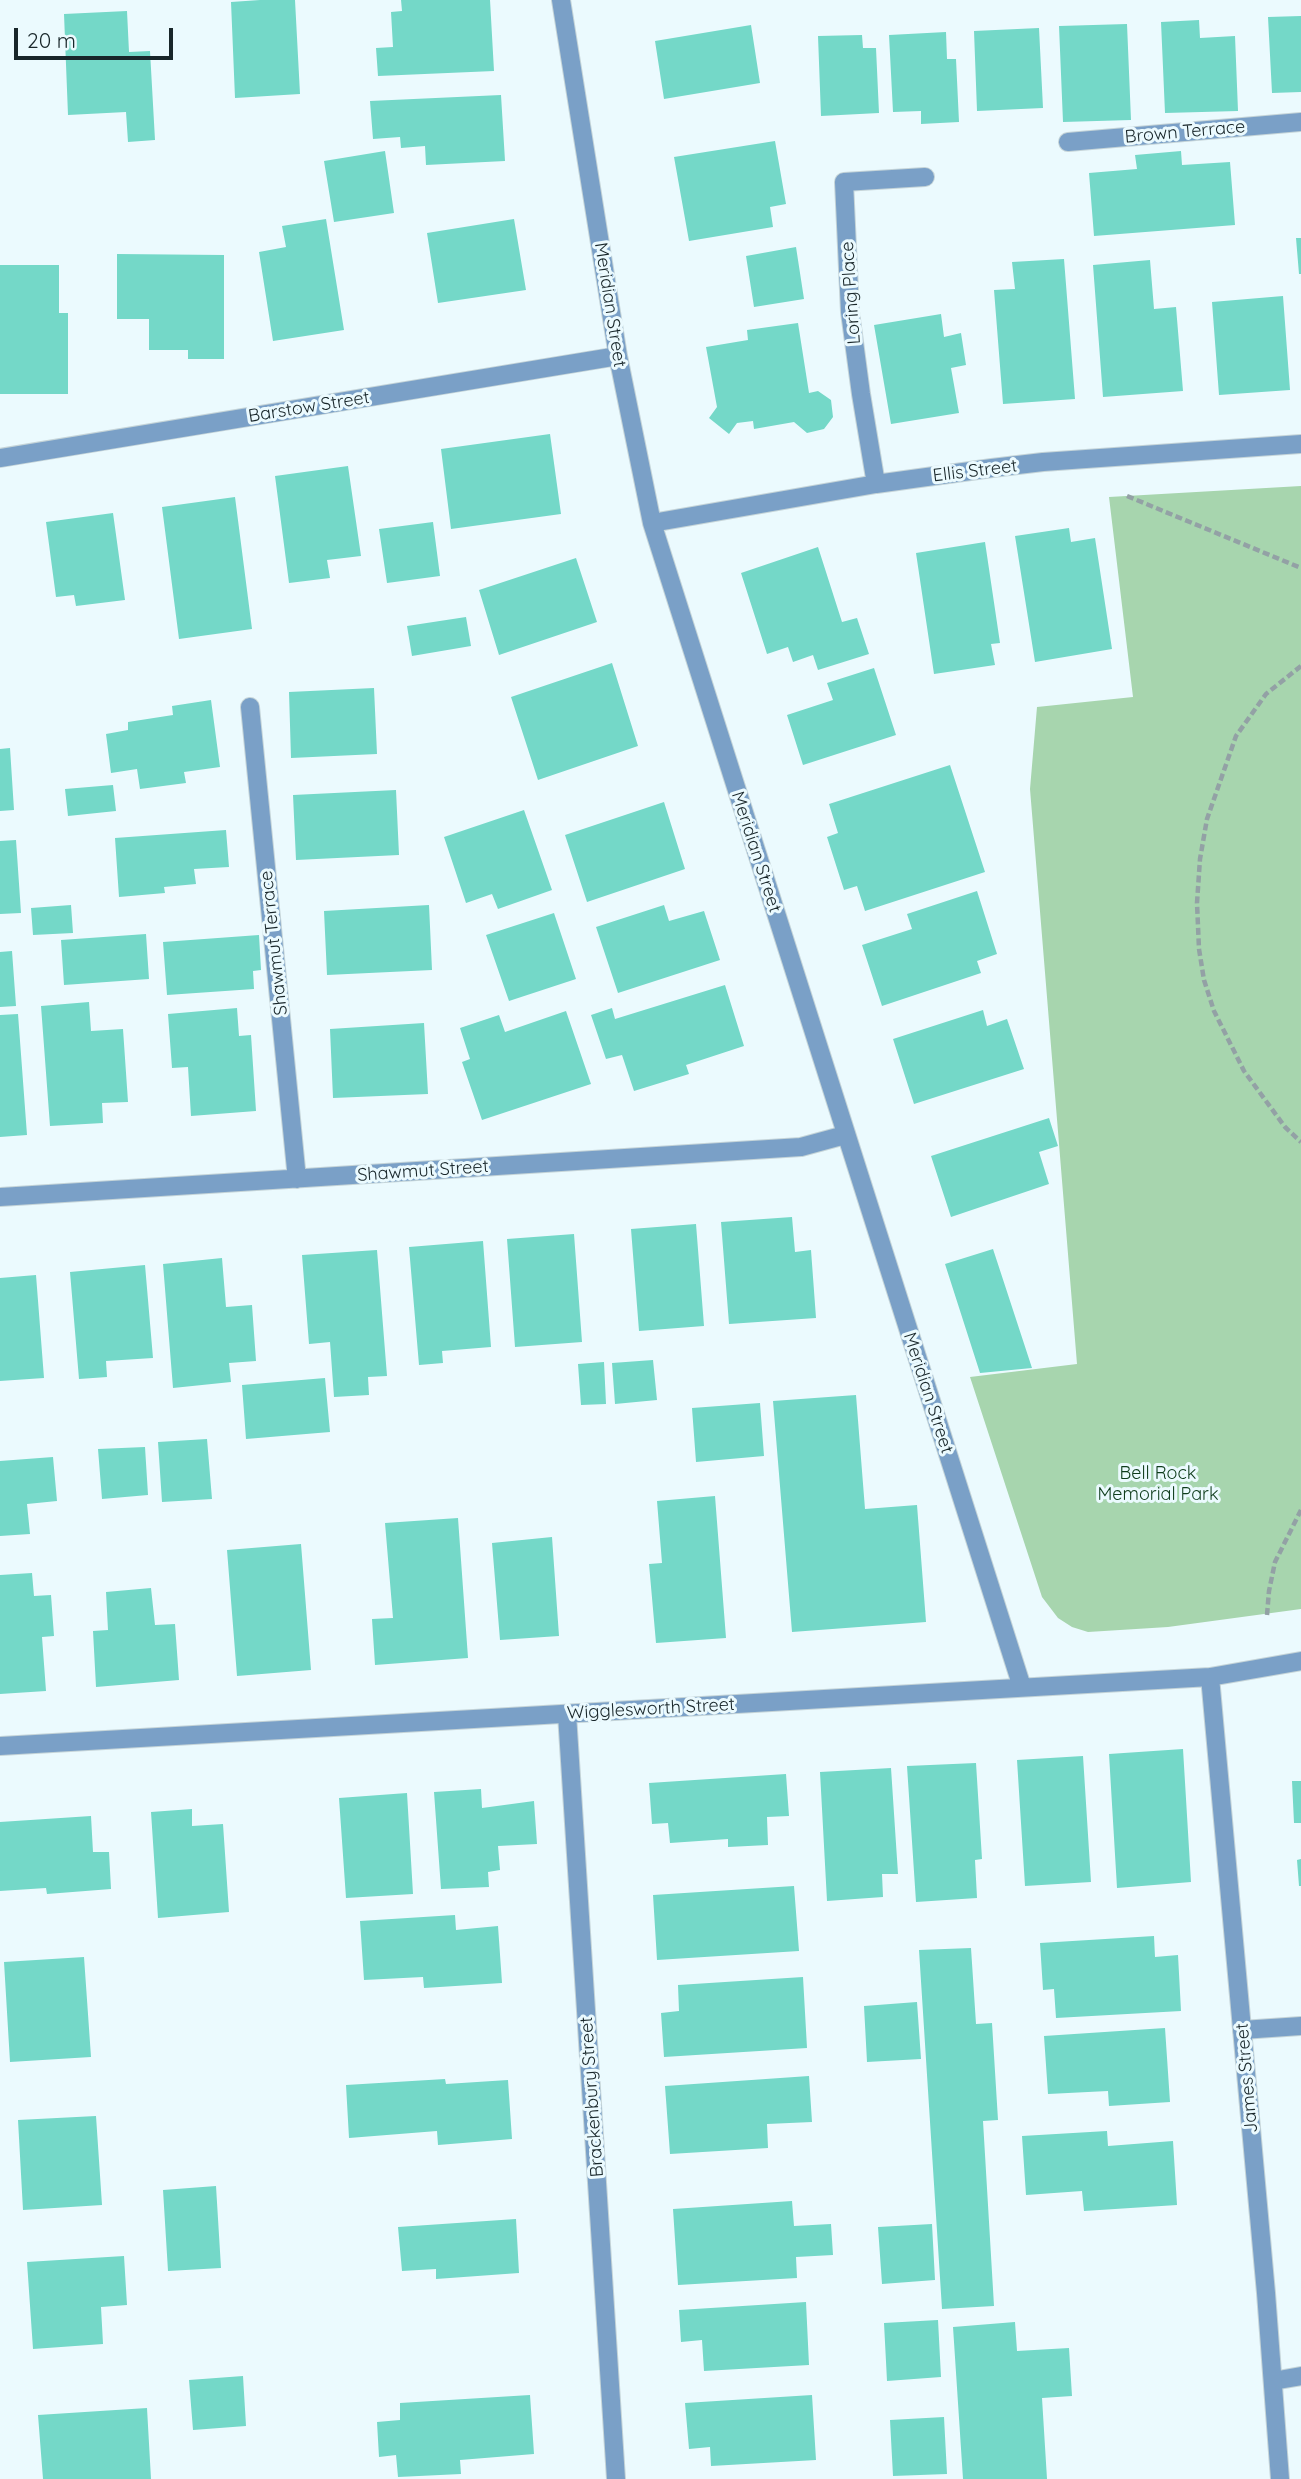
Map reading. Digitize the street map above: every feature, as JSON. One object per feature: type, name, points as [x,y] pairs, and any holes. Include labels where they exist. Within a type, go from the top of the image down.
[{"type":"street","name":"Meridian Street","points":[[561,0],[618,356],[652,523],[1022,1687]]},
{"type":"street","name":"Brown Terrace","points":[[1068,142],[1301,122]]},
{"type":"street","name":"Loring Place","points":[[876,484],[850,312],[844,182],[925,177]]},
{"type":"street","name":"Barstow Street","points":[[0,458],[618,356]]},
{"type":"street","name":"Ellis Street","points":[[652,523],[876,484],[1043,462],[1301,444]]},
{"type":"street","name":"Shawmut Terrace","points":[[250,707],[297,1179]]},
{"type":"street","name":"Shawmut Street","points":[[0,1197],[801,1147],[845,1135]]},
{"type":"street","name":"Wigglesworth Street","points":[[0,1746],[1210,1677],[1301,1661]]},
{"type":"street","name":"James Street","points":[[1210,1677],[1280,2479]]},
{"type":"street","name":"Brackenbury Street","points":[[567,1714],[616,2479]]},
{"type":"street","points":[[1242,2030],[1301,2026]]},
{"type":"street","points":[[1273,2381],[1301,2376]]},
{"type":"path","points":[[1127,496],[1301,568]]},
{"type":"path","points":[[1301,666],[1266,694],[1236,736],[1207,819],[1200,859],[1197,903],[1199,950],[1204,980],[1214,1011],[1244,1071],[1285,1127],[1301,1142]]},
{"type":"path","points":[[1267,1615],[1275,1562],[1301,1510]]},
{"type":"green space","name":"Bell Rock Memorial Park","points":[[1301,486],[1301,1609],[1168,1627],[1088,1632],[1072,1627],[1058,1618],[1042,1597],[970,1377],[1077,1364],[1030,789],[1037,707],[1133,697],[1109,497]]},
{"type":"building","points":[[295,0],[300,94],[235,98],[231,2]]},
{"type":"building","points":[[401,0],[490,0],[494,71],[378,76],[376,48],[393,47],[391,12],[402,11]]},
{"type":"building","points":[[127,11],[129,52],[150,51],[155,140],[128,142],[126,112],[68,115],[64,14]]},
{"type":"building","points":[[1301,16],[1301,92],[1272,93],[1268,17]]},
{"type":"building","points":[[1199,20],[1200,38],[1235,36],[1238,111],[1165,113],[1161,22]]},
{"type":"building","points":[[1127,24],[1131,120],[1063,122],[1059,26]]},
{"type":"building","points":[[751,25],[760,83],[664,99],[655,41]]},
{"type":"building","points":[[1039,28],[1043,108],[977,111],[974,31]]},
{"type":"building","points":[[946,32],[947,59],[956,59],[959,122],[921,124],[921,111],[893,112],[889,35]]},
{"type":"building","points":[[862,35],[863,48],[876,48],[879,113],[821,116],[818,36]]},
{"type":"building","points":[[501,95],[505,161],[426,165],[425,146],[401,148],[400,137],[373,139],[370,101]]},
{"type":"building","points":[[775,141],[786,204],[770,207],[773,227],[689,241],[674,157]]},
{"type":"building","points":[[385,151],[394,213],[334,222],[324,161]]},
{"type":"building","points":[[1181,151],[1182,165],[1230,162],[1235,225],[1094,236],[1089,173],[1137,169],[1135,155]]},
{"type":"building","points":[[326,219],[344,330],[273,341],[259,252],[286,247],[282,226]]},
{"type":"building","points":[[514,219],[526,290],[438,303],[427,233]]},
{"type":"building","points":[[1296,238],[1301,238],[1301,274],[1299,274]]},
{"type":"building","points":[[796,247],[804,299],[754,307],[746,256]]},
{"type":"building","points":[[117,254],[224,255],[224,359],[188,359],[188,350],[149,350],[149,319],[117,319]]},
{"type":"building","points":[[1064,259],[1075,399],[1003,404],[994,290],[1015,289],[1012,262]]},
{"type":"building","points":[[1150,260],[1154,309],[1176,307],[1183,391],[1103,397],[1093,265]]},
{"type":"building","points":[[0,265],[59,265],[59,313],[68,313],[68,394],[0,394]]},
{"type":"building","points":[[1283,296],[1290,390],[1219,395],[1212,302]]},
{"type":"building","points":[[941,314],[944,337],[961,333],[966,365],[951,368],[959,413],[891,424],[874,325]]},
{"type":"building","points":[[798,323],[809,393],[818,391],[831,400],[833,417],[824,429],[807,433],[794,422],[754,429],[753,421],[737,423],[729,434],[709,418],[717,407],[706,347],[748,340],[747,330]]},
{"type":"building","points":[[550,434],[561,514],[451,529],[441,449]]},
{"type":"building","points":[[348,466],[361,556],[327,560],[330,578],[289,583],[275,476]]},
{"type":"building","points":[[235,497],[252,629],[179,639],[162,507]]},
{"type":"building","points":[[113,513],[125,600],[76,606],[74,595],[56,597],[46,522]]},
{"type":"building","points":[[433,522],[440,576],[387,583],[379,529]]},
{"type":"building","points":[[1069,528],[1071,542],[1095,538],[1112,649],[1035,662],[1015,536]]},
{"type":"building","points":[[985,542],[1000,643],[991,644],[995,665],[934,674],[916,553]]},
{"type":"building","points":[[818,547],[842,622],[857,618],[869,654],[818,670],[813,655],[793,662],[788,647],[767,654],[741,573]]},
{"type":"building","points":[[576,558],[597,622],[499,655],[479,590]]},
{"type":"building","points":[[466,617],[471,646],[412,656],[407,626]]},
{"type":"building","points":[[612,663],[638,746],[538,780],[511,697]]},
{"type":"building","points":[[874,668],[896,735],[803,765],[787,715],[833,700],[827,683]]},
{"type":"building","points":[[374,688],[377,754],[291,758],[289,692]]},
{"type":"building","points":[[211,700],[220,767],[184,772],[186,783],[140,789],[137,769],[111,773],[106,734],[128,730],[128,722],[173,715],[172,706]]},
{"type":"building","points":[[10,748],[14,810],[0,811],[0,749]]},
{"type":"building","points":[[950,765],[985,872],[865,911],[857,886],[844,890],[827,837],[838,833],[829,804]]},
{"type":"building","points":[[113,785],[116,811],[68,816],[65,789]]},
{"type":"building","points":[[396,790],[399,855],[296,860],[293,795]]},
{"type":"building","points":[[664,802],[685,869],[587,902],[565,835]]},
{"type":"building","points":[[524,810],[552,890],[498,909],[492,894],[466,903],[444,837]]},
{"type":"building","points":[[226,830],[229,867],[194,869],[196,884],[164,887],[165,893],[119,897],[115,838]]},
{"type":"building","points":[[16,840],[21,913],[0,914],[0,841]]},
{"type":"building","points":[[977,891],[997,954],[977,961],[981,973],[882,1006],[862,945],[912,929],[907,914]]},
{"type":"building","points":[[71,905],[73,933],[33,935],[31,908]]},
{"type":"building","points":[[429,905],[432,970],[327,975],[324,911]]},
{"type":"building","points":[[664,905],[669,921],[704,911],[720,960],[618,993],[596,927]]},
{"type":"building","points":[[554,913],[576,979],[509,1001],[486,935]]},
{"type":"building","points":[[146,934],[149,979],[64,985],[61,940]]},
{"type":"building","points":[[259,935],[261,970],[253,971],[254,989],[167,995],[163,942]]},
{"type":"building","points":[[12,951],[16,1006],[0,1007],[0,952]]},
{"type":"building","points":[[725,985],[744,1046],[686,1065],[689,1074],[634,1091],[622,1055],[606,1059],[591,1015],[612,1008],[615,1019]]},
{"type":"building","points":[[89,1002],[91,1031],[123,1029],[128,1102],[102,1103],[103,1123],[50,1126],[41,1006]]},
{"type":"building","points":[[237,1008],[239,1036],[251,1035],[256,1111],[191,1116],[188,1067],[172,1068],[168,1014]]},
{"type":"building","points":[[983,1010],[987,1026],[1007,1019],[1024,1069],[914,1104],[893,1039]]},
{"type":"building","points":[[566,1011],[591,1084],[482,1120],[462,1062],[470,1059],[460,1028],[499,1015],[505,1032]]},
{"type":"building","points":[[18,1014],[27,1135],[0,1137],[0,1015]]},
{"type":"building","points":[[424,1023],[428,1094],[333,1098],[330,1029]]},
{"type":"building","points":[[1049,1118],[1058,1146],[1039,1152],[1049,1184],[951,1217],[931,1156]]},
{"type":"building","points":[[792,1217],[795,1252],[811,1250],[816,1318],[729,1324],[721,1222]]},
{"type":"building","points":[[696,1224],[704,1326],[639,1331],[631,1229]]},
{"type":"building","points":[[574,1234],[582,1342],[515,1347],[507,1239]]},
{"type":"building","points":[[483,1241],[491,1347],[442,1351],[443,1363],[419,1365],[409,1247]]},
{"type":"building","points":[[993,1249],[1032,1368],[980,1373],[945,1264]]},
{"type":"building","points":[[377,1250],[387,1376],[368,1377],[369,1395],[334,1397],[330,1342],[309,1344],[302,1255]]},
{"type":"building","points":[[222,1258],[226,1307],[252,1305],[256,1361],[229,1363],[231,1382],[173,1388],[163,1264]]},
{"type":"building","points":[[145,1265],[153,1358],[106,1361],[107,1377],[79,1379],[70,1272]]},
{"type":"building","points":[[36,1275],[44,1378],[0,1381],[0,1278]]},
{"type":"building","points":[[653,1360],[657,1400],[615,1404],[612,1363]]},
{"type":"building","points":[[604,1362],[606,1404],[581,1405],[578,1364]]},
{"type":"building","points":[[325,1378],[330,1432],[246,1439],[242,1385]]},
{"type":"building","points":[[856,1395],[865,1509],[917,1505],[926,1622],[792,1632],[773,1401]]},
{"type":"building","points":[[760,1403],[764,1456],[696,1462],[692,1408]]},
{"type":"building","points":[[207,1439],[212,1499],[162,1502],[158,1442]]},
{"type":"building","points":[[145,1447],[148,1495],[102,1499],[98,1449]]},
{"type":"building","points":[[53,1457],[57,1501],[27,1504],[30,1534],[0,1536],[0,1461]]},
{"type":"building","points":[[715,1496],[726,1638],[656,1643],[649,1564],[662,1563],[657,1501]]},
{"type":"building","points":[[458,1518],[468,1658],[375,1665],[372,1619],[393,1618],[385,1523]]},
{"type":"building","points":[[552,1537],[559,1636],[500,1640],[492,1543]]},
{"type":"building","points":[[301,1544],[311,1670],[237,1676],[227,1550]]},
{"type":"building","points":[[32,1573],[34,1596],[51,1595],[54,1636],[42,1637],[46,1691],[0,1694],[0,1575]]},
{"type":"building","points":[[151,1588],[155,1625],[175,1624],[179,1680],[96,1687],[93,1631],[108,1630],[106,1592]]},
{"type":"building","points":[[1183,1749],[1191,1882],[1117,1888],[1109,1754]]},
{"type":"building","points":[[1083,1756],[1091,1882],[1025,1886],[1017,1760]]},
{"type":"building","points":[[976,1763],[982,1859],[975,1860],[977,1898],[916,1902],[907,1766]]},
{"type":"building","points":[[891,1768],[898,1874],[882,1874],[883,1897],[827,1901],[820,1772]]},
{"type":"building","points":[[786,1774],[789,1816],[767,1817],[768,1845],[728,1847],[728,1839],[670,1843],[668,1823],[652,1824],[649,1783]]},
{"type":"building","points":[[1292,1781],[1301,1781],[1301,1823],[1294,1823]]},
{"type":"building","points":[[481,1789],[482,1808],[534,1801],[537,1844],[498,1846],[500,1870],[488,1872],[489,1887],[441,1889],[434,1792]]},
{"type":"building","points":[[407,1793],[413,1894],[346,1898],[339,1798]]},
{"type":"building","points":[[192,1809],[192,1826],[223,1824],[229,1912],[158,1918],[151,1812]]},
{"type":"building","points":[[91,1816],[93,1852],[109,1852],[111,1889],[47,1894],[46,1888],[0,1891],[0,1822]]},
{"type":"building","points":[[1301,1859],[1301,1886],[1299,1886],[1297,1860]]},
{"type":"building","points":[[794,1886],[799,1951],[657,1960],[653,1895]]},
{"type":"building","points":[[455,1915],[456,1930],[498,1926],[502,1983],[424,1988],[423,1977],[364,1980],[360,1921]]},
{"type":"building","points":[[1154,1936],[1155,1957],[1178,1955],[1181,2011],[1056,2018],[1054,1989],[1043,1990],[1040,1943]]},
{"type":"building","points":[[971,1948],[976,2024],[992,2023],[998,2120],[983,2121],[994,2306],[942,2309],[919,1950]]},
{"type":"building","points":[[84,1957],[91,2057],[10,2062],[4,1962]]},
{"type":"building","points":[[803,1977],[807,2048],[664,2057],[661,2013],[679,2011],[678,1985]]},
{"type":"building","points":[[917,2002],[921,2059],[867,2062],[864,2006]]},
{"type":"building","points":[[1165,2028],[1170,2102],[1109,2106],[1108,2091],[1048,2094],[1044,2036]]},
{"type":"building","points":[[809,2076],[812,2122],[767,2124],[768,2148],[670,2154],[665,2086]]},
{"type":"building","points":[[445,2079],[446,2084],[508,2080],[512,2139],[438,2145],[437,2131],[349,2138],[346,2085]]},
{"type":"building","points":[[96,2116],[102,2205],[23,2210],[18,2120]]},
{"type":"building","points":[[1107,2131],[1108,2146],[1173,2141],[1177,2205],[1084,2211],[1082,2191],[1026,2195],[1022,2136]]},
{"type":"building","points":[[216,2186],[221,2268],[168,2271],[163,2190]]},
{"type":"building","points":[[792,2201],[794,2226],[831,2224],[833,2255],[796,2257],[797,2278],[678,2285],[673,2209]]},
{"type":"building","points":[[516,2219],[519,2273],[436,2279],[436,2269],[402,2271],[398,2227]]},
{"type":"building","points":[[932,2224],[935,2280],[882,2284],[878,2227]]},
{"type":"building","points":[[124,2256],[127,2305],[101,2307],[103,2344],[33,2349],[27,2262]]},
{"type":"building","points":[[806,2302],[809,2365],[704,2371],[702,2340],[681,2342],[679,2310]]},
{"type":"building","points":[[938,2320],[941,2377],[887,2381],[884,2323]]},
{"type":"building","points":[[1015,2322],[1017,2351],[1069,2348],[1072,2396],[1042,2398],[1047,2479],[963,2479],[953,2327]]},
{"type":"building","points":[[243,2376],[246,2426],[193,2430],[189,2380]]},
{"type":"building","points":[[530,2395],[534,2454],[460,2460],[461,2474],[398,2477],[396,2455],[379,2457],[377,2422],[400,2420],[400,2403]]},
{"type":"building","points":[[812,2395],[816,2460],[711,2466],[710,2447],[689,2449],[685,2403]]},
{"type":"building","points":[[147,2408],[151,2479],[43,2479],[38,2415]]},
{"type":"building","points":[[944,2417],[947,2474],[893,2476],[890,2420]]}]
